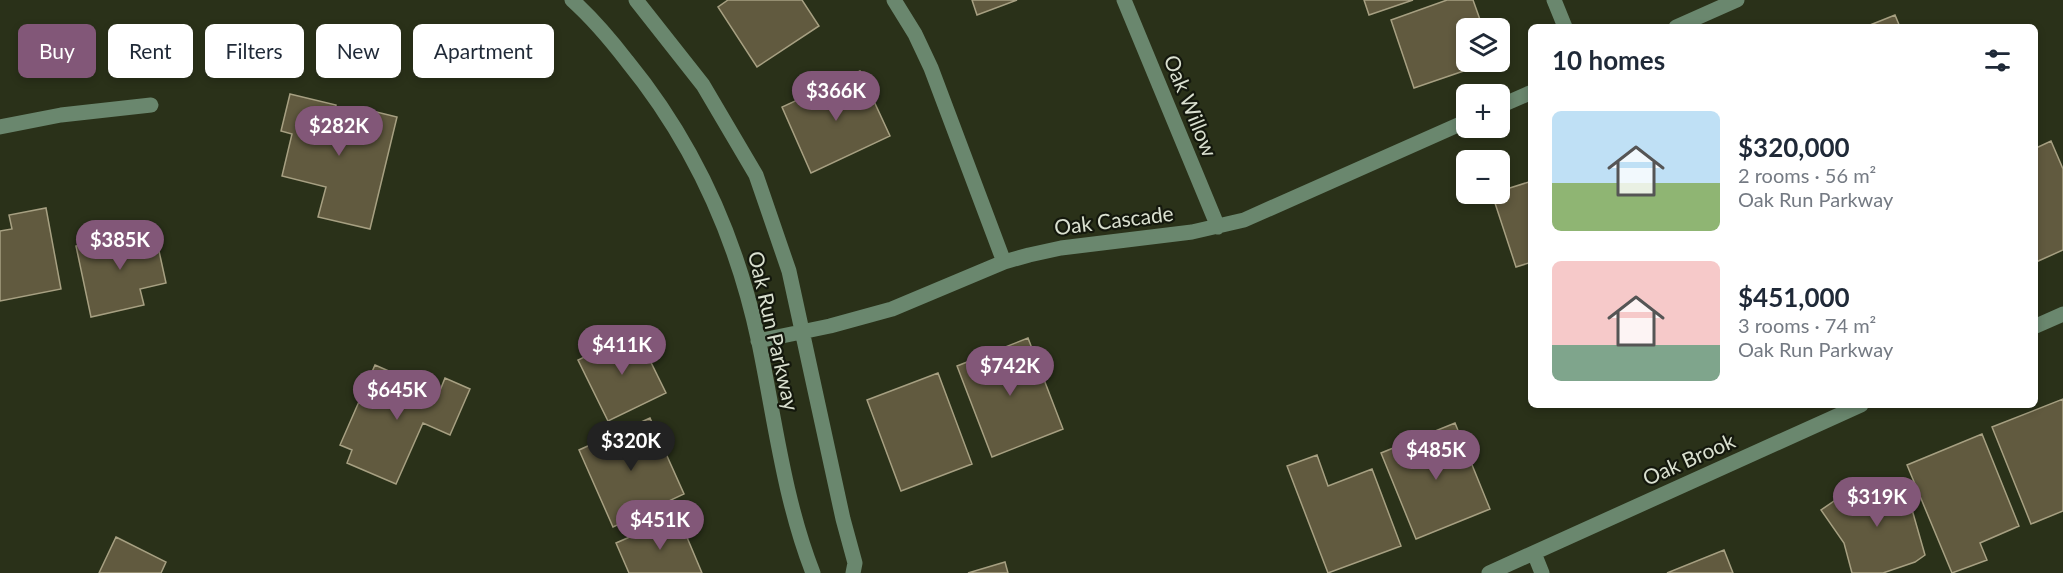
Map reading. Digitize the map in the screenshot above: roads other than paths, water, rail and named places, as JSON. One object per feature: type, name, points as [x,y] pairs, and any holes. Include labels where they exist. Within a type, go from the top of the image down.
[{"type":"street","name":"Oak Run Parkway","points":[[572,0],[610,40],[669,117],[700,170],[722,220],[739,267],[758,341],[784,477],[796,523],[813,573]]},
{"type":"street","name":"Oak Run Parkway","points":[[636,0],[703,85],[732,130],[756,175],[789,271],[843,519],[855,563],[853,573]]},
{"type":"street","points":[[894,0],[915,34],[931,68],[1004,262]]},
{"type":"street","name":"Oak Willow","points":[[1124,0],[1218,227]]},
{"type":"street","points":[[1554,0],[1564,24]]},
{"type":"street","points":[[1683,24],[1737,0]]},
{"type":"street","points":[[1510,102],[1528,94]]},
{"type":"street","points":[[0,127],[61,115],[151,105]]},
{"type":"street","name":"Oak Cascade","points":[[758,341],[892,309],[1004,262],[1060,248],[1218,227],[1244,220],[1456,126]]},
{"type":"street","points":[[2038,325],[2063,314]]},
{"type":"street","name":"Oak Brook","points":[[1488,573],[1854,408]]},
{"type":"street","points":[[1533,553],[1542,573]]}]
